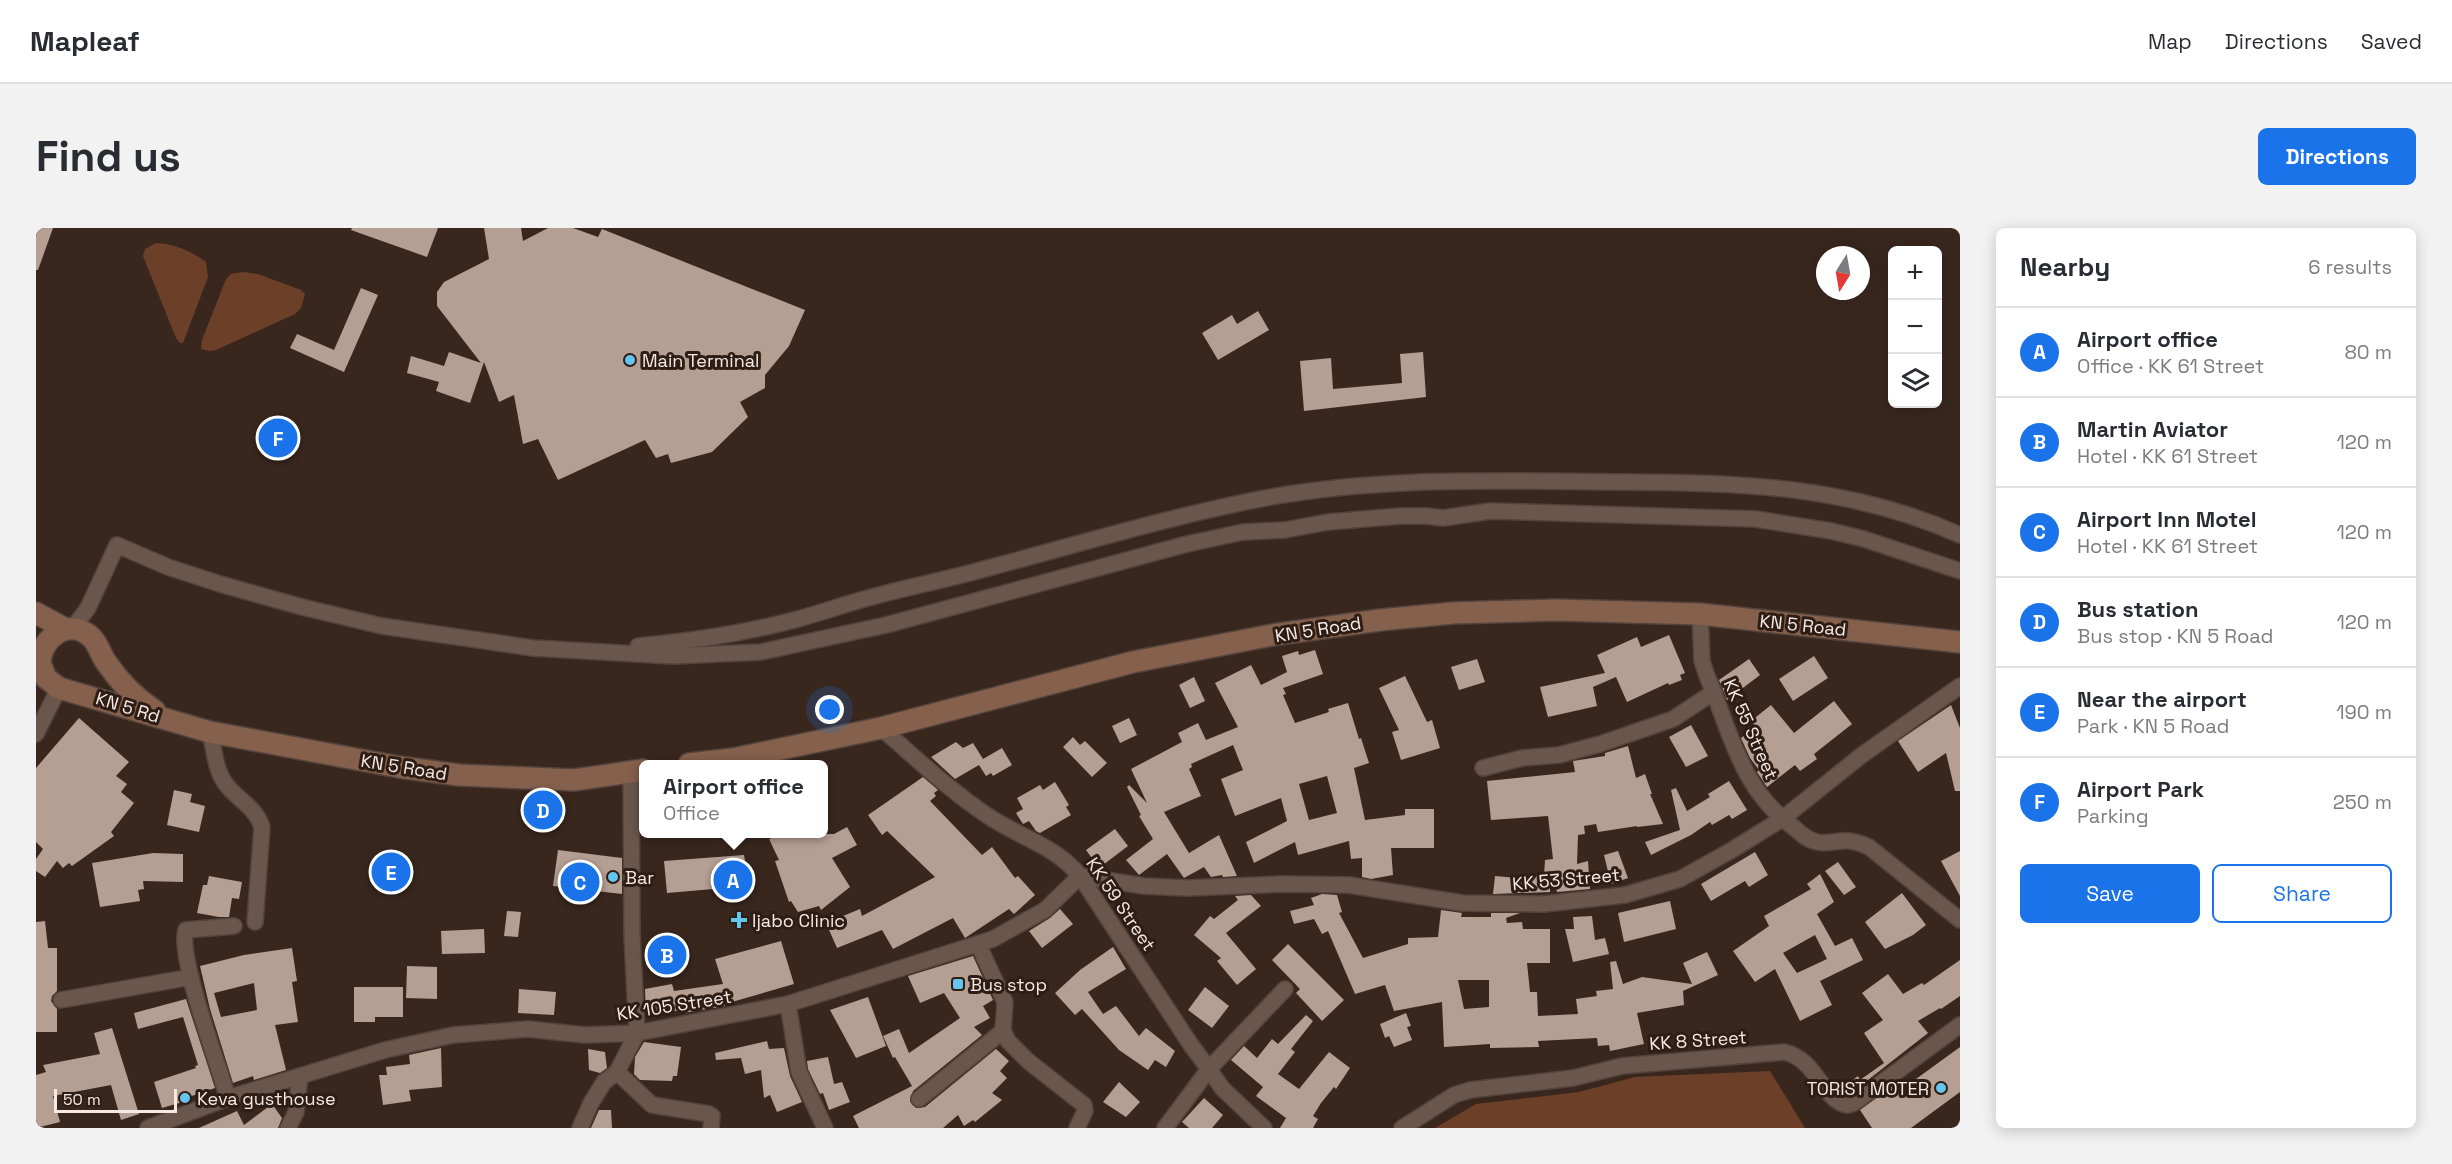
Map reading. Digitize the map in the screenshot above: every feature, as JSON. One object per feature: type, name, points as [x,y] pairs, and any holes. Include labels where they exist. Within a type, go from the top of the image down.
[{"type":"main road","name":"KN 5 Road","points":[[726,760],[881,728],[1133,662],[1272,635],[1452,613],[1556,610],[1700,614],[1960,642]]},
{"type":"main road","name":"KN 5 Rd","points":[[36,613],[91,638],[121,684],[138,700],[168,720]]},
{"type":"main road","points":[[64,689],[46,678],[38,658],[44,644],[51,636],[69,629]]},
{"type":"main road","name":"KN 5 Rd","points":[[64,689],[81,688],[90,683],[100,666],[100,653]]},
{"type":"main road","name":"KN 5 Rd","points":[[64,689],[168,720]]},
{"type":"main road","name":"KN 5 Road","points":[[168,720],[210,732],[459,776],[574,780],[637,771]]},
{"type":"street","points":[[596,650],[741,632],[1177,517],[1265,498],[1373,484],[1516,481],[1710,482],[1774,486],[1829,495],[1884,508],[1960,535]]},
{"type":"street","points":[[69,629],[88,608],[117,545],[168,567],[220,584],[382,626],[533,648],[673,656],[761,652],[886,625],[1187,544],[1243,532],[1285,530],[1328,522],[1401,516],[1443,518],[1490,512],[1756,519],[1831,531],[1864,539],[1960,571]]},
{"type":"street","name":"KK 55 Street","points":[[1700,614],[1702,661],[1742,767],[1757,793],[1782,819],[1810,839],[1826,845],[1855,841],[1869,847],[1960,920]]},
{"type":"street","name":"KK 53 Street","points":[[1080,876],[1144,886],[1187,888],[1282,884],[1349,885],[1462,903],[1544,904],[1626,895],[1680,879],[1782,819],[1862,755],[1960,686]]},
{"type":"street","points":[[36,734],[64,689]]},
{"type":"street","points":[[1483,768],[1522,758],[1559,755],[1600,744],[1672,719],[1714,692]]},
{"type":"street","name":"KK 59 Street","points":[[881,728],[961,798],[990,818],[1048,848],[1069,863],[1222,1088],[1264,1128]]},
{"type":"street","points":[[210,732],[217,765],[225,783],[259,817],[262,827],[255,922]]},
{"type":"street","points":[[580,1128],[591,1103],[604,1082],[617,1072],[637,1034],[632,935],[637,771]]},
{"type":"street","name":"KK 105 Street","points":[[148,1128],[228,1098],[300,1076],[386,1050],[453,1035],[528,1029],[585,1035],[637,1034],[788,1004],[978,944],[1019,926],[1045,910],[1080,876]]},
{"type":"street","points":[[228,1098],[190,977],[183,937],[186,930],[194,927],[234,926]]},
{"type":"street","points":[[978,944],[1005,1002],[1003,1031],[1008,1041],[1028,1061],[1084,1105],[1085,1111],[1077,1128]]},
{"type":"street","points":[[61,1000],[190,977]]},
{"type":"street","points":[[1164,1128],[1209,1069],[1285,990]]},
{"type":"street","points":[[788,1004],[799,1072],[825,1128]]},
{"type":"street","name":"KK 8 Street","points":[[1402,1128],[1454,1095],[1470,1090],[1573,1078],[1622,1066],[1784,1052],[1801,1058],[1835,1098],[1847,1105],[1854,1103],[1960,1025]]},
{"type":"street","points":[[919,1099],[1003,1031]]},
{"type":"street","points":[[617,1072],[652,1105],[709,1114],[712,1116],[711,1128]]},
{"type":"street","points":[[288,1128],[296,1112],[300,1076]]},
{"type":"shaded area","points":[[156,243],[182,249],[206,262],[208,277],[183,343],[176,338],[143,256],[145,249]]},
{"type":"shaded area","points":[[243,272],[258,274],[301,290],[305,294],[301,308],[295,314],[216,350],[201,349],[202,340],[226,279],[231,274]]},
{"type":"shaded area","points":[[1770,1071],[1805,1128],[1435,1128],[1476,1104],[1579,1092],[1635,1077]]},
{"type":"building","points":[[36,228],[53,228],[38,270],[36,270]]},
{"type":"building","points":[[352,228],[438,228],[427,257],[351,230]]},
{"type":"building","name":"Main Terminal","points":[[484,228],[521,228],[523,241],[548,228],[573,228],[598,237],[602,229],[805,310],[789,346],[765,375],[765,388],[740,402],[748,417],[712,452],[671,463],[668,454],[656,458],[645,440],[558,480],[538,439],[523,444],[514,395],[499,402],[484,362],[470,403],[436,391],[439,382],[407,373],[411,356],[444,366],[449,352],[481,363],[437,306],[437,292],[444,282],[489,259]]},
{"type":"building","points":[[361,288],[378,295],[344,372],[290,348],[297,334],[334,350]]},
{"type":"building","points":[[1258,311],[1269,330],[1218,360],[1202,333],[1232,315],[1237,324]]},
{"type":"building","points":[[1423,352],[1426,397],[1304,411],[1300,361],[1331,358],[1333,389],[1402,383],[1400,354]]},
{"type":"building","points":[[1669,635],[1685,673],[1680,675],[1682,680],[1669,685],[1668,683],[1627,702],[1616,677],[1593,687],[1597,706],[1548,717],[1540,687],[1605,673],[1597,655],[1637,637],[1641,647]]},
{"type":"building","points":[[1315,650],[1323,674],[1283,688],[1286,694],[1283,695],[1295,723],[1348,703],[1369,763],[1354,768],[1365,820],[1405,815],[1405,809],[1434,809],[1434,848],[1391,848],[1393,875],[1371,879],[1362,877],[1362,858],[1351,859],[1349,841],[1298,855],[1295,842],[1254,863],[1246,842],[1287,821],[1281,798],[1235,816],[1221,779],[1243,770],[1233,745],[1191,764],[1192,767],[1189,769],[1201,796],[1164,812],[1189,853],[1219,835],[1237,876],[1211,877],[1204,867],[1184,878],[1167,854],[1139,875],[1126,860],[1153,839],[1139,816],[1141,815],[1127,787],[1129,785],[1147,803],[1131,769],[1182,742],[1178,733],[1198,723],[1206,740],[1238,727],[1215,683],[1251,665],[1261,685],[1287,672],[1282,656],[1298,651],[1299,655]],"holes":[[[1327,776],[1337,813],[1309,820],[1299,784]]]},
{"type":"building","points":[[1814,656],[1828,678],[1793,701],[1779,679]]},
{"type":"building","points":[[1477,659],[1485,682],[1459,690],[1451,667]]},
{"type":"building","points":[[1749,659],[1760,675],[1727,700],[1719,680]]},
{"type":"building","points":[[1405,676],[1427,722],[1432,720],[1440,748],[1401,760],[1392,732],[1399,730],[1379,688]]},
{"type":"building","points":[[1194,677],[1205,701],[1190,708],[1179,685]]},
{"type":"building","points":[[1834,701],[1852,724],[1814,754],[1817,759],[1800,771],[1795,765],[1767,787],[1757,772],[1759,770],[1750,758],[1741,738],[1756,727],[1751,721],[1771,705],[1794,733]]},
{"type":"building","points":[[1951,705],[1960,728],[1960,791],[1955,791],[1946,753],[1918,772],[1898,741]]},
{"type":"building","points":[[79,718],[129,762],[116,776],[127,784],[121,792],[134,803],[111,832],[114,836],[72,866],[69,863],[63,868],[57,861],[45,877],[36,871],[36,859],[43,849],[36,842],[36,768]]},
{"type":"building","points":[[1129,718],[1137,735],[1120,743],[1112,726]]},
{"type":"building","points":[[1691,725],[1708,756],[1686,767],[1669,737]]},
{"type":"building","points":[[1073,737],[1080,745],[1085,741],[1107,763],[1092,777],[1063,747]]},
{"type":"building","points":[[956,742],[963,748],[973,743],[983,759],[1002,748],[1012,765],[993,776],[991,773],[986,776],[979,765],[955,779],[931,757]]},
{"type":"building","points":[[1628,746],[1636,778],[1645,774],[1652,794],[1650,794],[1663,824],[1598,832],[1596,824],[1584,826],[1585,834],[1578,835],[1577,864],[1588,861],[1590,889],[1557,892],[1555,883],[1550,883],[1550,892],[1493,894],[1495,876],[1517,878],[1517,876],[1544,876],[1545,860],[1553,859],[1548,816],[1491,820],[1487,781],[1575,772],[1573,761],[1605,756],[1605,753]]},
{"type":"building","points":[[923,777],[938,790],[934,793],[936,796],[930,801],[982,855],[992,847],[1015,878],[1018,876],[1035,895],[1014,914],[1009,909],[965,938],[953,918],[893,949],[882,930],[837,948],[826,923],[860,909],[862,916],[935,877],[887,831],[882,835],[868,815]]},
{"type":"building","points":[[1729,781],[1747,810],[1732,819],[1729,815],[1712,825],[1710,822],[1691,835],[1651,855],[1645,842],[1680,830],[1671,790],[1676,788],[1687,811],[1710,797],[1708,794]]},
{"type":"building","points":[[1055,782],[1069,805],[1066,807],[1071,815],[1040,833],[1029,821],[1023,824],[1016,813],[1023,809],[1017,798],[1040,785],[1043,790]]},
{"type":"building","points":[[174,790],[192,794],[190,802],[205,806],[199,832],[167,825]]},
{"type":"building","points":[[847,827],[857,845],[832,858],[850,887],[821,910],[819,906],[798,912],[791,901],[789,902],[775,861],[779,860],[769,839],[828,838],[828,834],[834,834]]},
{"type":"building","points":[[1115,829],[1128,846],[1099,868],[1086,850]]},
{"type":"building","points":[[558,850],[622,858],[622,894],[553,886]]},
{"type":"building","points":[[1618,851],[1628,878],[1611,884],[1604,855]]},
{"type":"building","points":[[1960,851],[1960,896],[1941,861]]},
{"type":"building","points":[[1755,852],[1768,875],[1749,887],[1745,881],[1711,901],[1701,884]]},
{"type":"building","points":[[153,853],[183,854],[183,882],[143,881],[144,889],[138,890],[140,901],[100,907],[92,863]]},
{"type":"building","points":[[744,855],[751,894],[727,898],[725,888],[667,893],[664,861]]},
{"type":"building","points":[[1838,862],[1856,887],[1844,895],[1825,871]]},
{"type":"building","points":[[1820,874],[1834,902],[1817,914],[1835,946],[1852,938],[1863,960],[1820,981],[1832,1005],[1800,1021],[1775,969],[1755,982],[1733,951],[1769,926],[1764,916],[1811,889],[1807,884]],"holes":[[[1815,935],[1827,959],[1797,973],[1783,953]]]},
{"type":"building","points":[[209,876],[242,882],[239,899],[232,898],[229,917],[197,913],[203,885],[207,885]]},
{"type":"building","points":[[1902,893],[1926,925],[1913,935],[1885,949],[1865,922]]},
{"type":"building","points":[[1322,894],[1337,895],[1342,912],[1339,913],[1363,958],[1408,944],[1408,938],[1438,937],[1441,910],[1462,913],[1461,917],[1491,917],[1491,913],[1520,913],[1506,918],[1507,923],[1522,922],[1523,929],[1550,929],[1550,963],[1527,963],[1530,992],[1537,992],[1538,1016],[1578,1014],[1576,999],[1597,996],[1596,991],[1613,989],[1610,962],[1616,961],[1623,984],[1642,977],[1692,984],[1683,963],[1707,952],[1718,975],[1683,991],[1684,1005],[1637,1013],[1644,1044],[1610,1051],[1609,1045],[1598,1046],[1597,1038],[1538,1041],[1539,1047],[1490,1048],[1490,1044],[1444,1047],[1442,1002],[1394,1011],[1385,985],[1355,994],[1328,931],[1322,934],[1314,919],[1294,924],[1290,911],[1314,905],[1311,898]],"holes":[[[1458,980],[1489,980],[1489,1007],[1464,1009]]]},
{"type":"building","points":[[1251,895],[1261,906],[1226,933],[1256,969],[1237,985],[1217,961],[1221,958],[1194,935],[1210,916],[1214,919],[1238,900],[1235,896]]},
{"type":"building","points":[[1670,901],[1676,929],[1624,942],[1618,913]]},
{"type":"building","points":[[1060,909],[1073,924],[1042,948],[1029,931]]},
{"type":"building","points":[[507,911],[521,912],[518,937],[504,936]]},
{"type":"building","points":[[1592,916],[1595,940],[1605,938],[1609,954],[1573,962],[1565,929],[1574,929],[1573,917]]},
{"type":"building","points":[[45,921],[48,948],[57,948],[57,991],[51,1001],[57,1009],[57,1032],[36,1032],[36,922]]},
{"type":"building","points":[[484,929],[485,953],[442,954],[441,931]]},
{"type":"building","points":[[781,941],[794,984],[725,1004],[725,1006],[683,1013],[683,1010],[646,1015],[645,989],[672,984],[674,991],[723,984],[715,959]]},
{"type":"building","points":[[1288,944],[1344,1000],[1322,1021],[1296,993],[1300,989],[1272,960]]},
{"type":"building","points":[[1113,947],[1126,969],[1088,992],[1103,1014],[1116,1006],[1139,1036],[1146,1028],[1175,1051],[1166,1067],[1155,1060],[1148,1070],[1119,1050],[1082,1009],[1075,1015],[1055,993],[1080,970]]},
{"type":"building","points":[[292,948],[297,981],[292,982],[298,1022],[275,1025],[286,1070],[254,1080],[253,1076],[233,1083],[210,1009],[200,966],[244,955]],"holes":[[[254,983],[257,1010],[221,1017],[214,993]]]},
{"type":"building","points":[[973,956],[993,1000],[983,1006],[990,1018],[974,1027],[982,1035],[913,1091],[910,1101],[916,1108],[925,1107],[996,1049],[1009,1061],[1000,1071],[1007,1078],[992,1093],[1002,1100],[975,1122],[973,1120],[964,1126],[958,1115],[943,1128],[859,1128],[853,1116],[912,1086],[895,1057],[893,1058],[883,1036],[899,1029],[909,1053],[960,1018],[944,993],[920,1003],[908,976]]},
{"type":"building","points":[[1960,960],[1960,996],[1918,1021],[1928,1033],[1850,1094],[1845,1086],[1858,1076],[1860,1080],[1884,1063],[1864,1033],[1883,1020],[1862,993],[1888,974],[1903,994],[1922,983],[1924,985]]},
{"type":"building","points":[[407,966],[437,967],[437,999],[406,998]]},
{"type":"building","points":[[354,987],[403,987],[403,1017],[375,1017],[375,1022],[354,1022]]},
{"type":"building","points":[[1205,987],[1229,1006],[1212,1028],[1188,1010]]},
{"type":"building","points":[[519,989],[556,992],[554,1015],[518,1013]]},
{"type":"building","points":[[868,997],[886,1046],[856,1058],[830,1010]]},
{"type":"building","points":[[186,999],[215,1088],[186,1098],[186,1101],[162,1108],[154,1082],[196,1068],[195,1066],[198,1065],[183,1017],[138,1029],[134,1013]]},
{"type":"building","points":[[1406,1013],[1411,1026],[1407,1027],[1412,1040],[1394,1047],[1389,1036],[1385,1038],[1380,1024]]},
{"type":"building","points":[[1306,1015],[1313,1021],[1291,1049],[1295,1052],[1278,1074],[1299,1089],[1329,1052],[1350,1068],[1336,1089],[1334,1087],[1321,1103],[1313,1116],[1318,1119],[1313,1128],[1280,1128],[1286,1118],[1256,1096],[1263,1087],[1231,1060],[1244,1046],[1257,1058],[1272,1039],[1278,1044]]},
{"type":"building","points":[[112,1028],[139,1114],[121,1120],[111,1085],[53,1096],[60,1122],[36,1128],[36,1075],[46,1072],[43,1065],[100,1054],[94,1033]]},
{"type":"building","points":[[767,1041],[769,1049],[784,1048],[790,1076],[802,1102],[777,1112],[770,1095],[764,1098],[761,1070],[745,1074],[741,1058],[716,1060],[715,1053]]},
{"type":"building","points":[[644,1042],[681,1047],[677,1076],[673,1076],[672,1081],[640,1080],[634,1074],[635,1057]]},
{"type":"building","points":[[1960,1047],[1960,1092],[1911,1128],[1872,1128],[1860,1110],[1901,1080],[1905,1087]]},
{"type":"building","points":[[441,1048],[442,1087],[409,1090],[411,1101],[383,1105],[379,1075],[387,1075],[386,1067],[410,1064],[409,1055]]},
{"type":"building","points":[[588,1049],[605,1052],[607,1068],[600,1073],[589,1070]]},
{"type":"building","points":[[828,1057],[834,1084],[842,1082],[850,1102],[829,1110],[823,1093],[820,1094],[808,1069],[807,1061]]},
{"type":"building","points":[[1119,1082],[1140,1102],[1126,1117],[1103,1102]]},
{"type":"building","points":[[1204,1098],[1223,1115],[1212,1128],[1189,1128],[1182,1122]]},
{"type":"building","points":[[272,1104],[282,1118],[278,1128],[199,1128],[237,1111],[244,1125]]},
{"type":"building","points":[[599,1110],[611,1110],[612,1128],[591,1128]]},
{"type":"place","name":"Main Terminal","points":[[630,360]]},
{"type":"place","name":"Airport Park","points":[[278,438]]},
{"type":"place","name":"Bus station","points":[[543,810]]},
{"type":"place","name":"Near the airport","points":[[391,872]]},
{"type":"place","name":"Bar","points":[[613,877]]},
{"type":"place","name":"Airport office","points":[[733,880]]},
{"type":"place","name":"Airport Inn Motel","points":[[580,882]]},
{"type":"place","name":"Ijabo Clinic","points":[[739,920]]},
{"type":"place","name":"Martin Aviator","points":[[667,955]]},
{"type":"place","name":"Bus stop","points":[[958,984]]},
{"type":"place","name":"TORIST MOTER","points":[[1941,1088]]},
{"type":"place","name":"Keva gusthouse","points":[[185,1098]]}]
